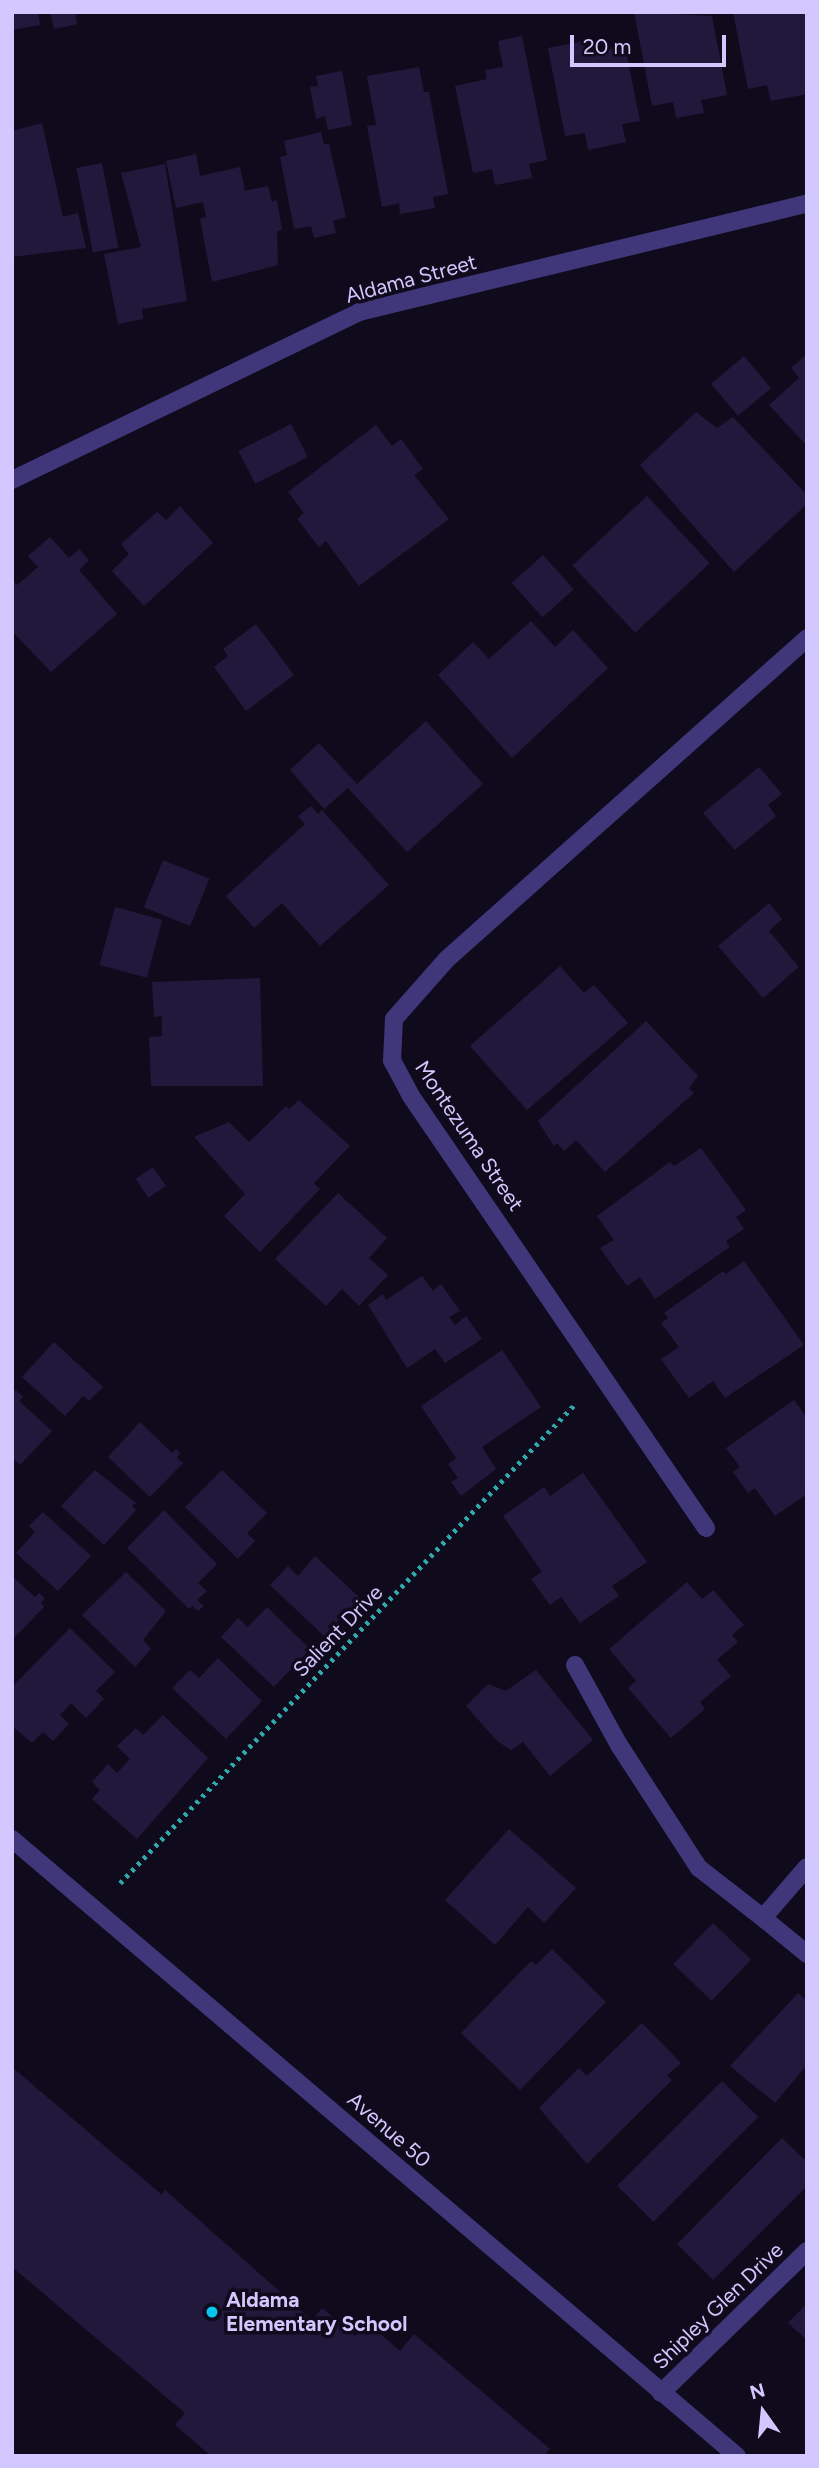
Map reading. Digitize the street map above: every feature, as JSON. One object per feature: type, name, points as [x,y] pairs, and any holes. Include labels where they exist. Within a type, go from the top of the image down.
[{"type":"street","name":"Aldama Street","points":[[12,480],[359,313],[807,204]]},
{"type":"street","name":"Montezuma Street","points":[[706,1528],[411,1096],[392,1061],[394,1019],[447,959],[807,638]]},
{"type":"street","points":[[575,1665],[619,1745],[699,1868],[807,1954]]},
{"type":"street","name":"Avenue 50","points":[[12,1839],[737,2456]]},
{"type":"street","points":[[763,1918],[807,1867]]},
{"type":"street","name":"Shipley Glen Drive","points":[[661,2393],[807,2251]]},
{"type":"path","name":"Salient Drive","points":[[95,1909],[604,1375]]},
{"type":"building","points":[[12,12],[38,12],[40,25],[12,30]]},
{"type":"building","points":[[50,12],[75,12],[77,24],[54,29]]},
{"type":"building","points":[[634,12],[712,16],[727,95],[701,100],[704,113],[676,118],[673,102],[652,106]]},
{"type":"building","points":[[733,12],[807,12],[807,94],[771,101],[767,85],[748,89]]},
{"type":"building","points":[[522,36],[547,160],[529,164],[532,178],[495,185],[492,169],[473,173],[455,86],[487,79],[485,70],[503,67],[498,41]]},
{"type":"building","points":[[584,41],[586,54],[625,46],[640,121],[622,124],[626,142],[588,150],[585,133],[565,136],[548,48]]},
{"type":"building","points":[[419,67],[424,92],[429,92],[448,194],[433,197],[435,208],[400,214],[399,203],[382,207],[367,126],[376,125],[367,76]]},
{"type":"building","points":[[342,71],[352,125],[328,130],[325,116],[316,119],[310,87],[318,86],[316,76]]},
{"type":"building","points":[[42,123],[63,217],[78,213],[86,248],[12,257],[12,131]]},
{"type":"building","points":[[321,132],[324,144],[329,144],[346,217],[333,221],[336,233],[314,238],[311,226],[294,229],[280,157],[287,155],[284,141]]},
{"type":"building","points":[[196,154],[200,176],[240,167],[245,191],[268,186],[272,202],[277,200],[282,230],[277,231],[278,265],[212,282],[200,219],[206,217],[203,202],[176,208],[166,161]]},
{"type":"building","points":[[102,163],[118,247],[93,252],[76,168]]},
{"type":"building","points":[[165,164],[187,301],[142,309],[143,319],[118,324],[104,254],[141,247],[121,173]]},
{"type":"building","points":[[807,354],[807,446],[769,405],[799,378],[791,368]]},
{"type":"building","points":[[744,356],[771,388],[738,416],[711,384]]},
{"type":"building","points":[[696,412],[717,428],[733,417],[807,495],[807,504],[734,572],[640,465]]},
{"type":"building","points":[[291,424],[308,457],[255,484],[238,451]]},
{"type":"building","points":[[376,425],[392,446],[401,439],[423,469],[414,475],[449,519],[359,586],[326,541],[319,547],[297,519],[304,513],[288,492]]},
{"type":"building","points":[[647,496],[710,563],[635,633],[572,566]]},
{"type":"building","points":[[180,506],[213,543],[144,606],[112,571],[129,554],[121,544],[157,512],[166,520]]},
{"type":"building","points":[[50,537],[69,558],[79,549],[89,560],[79,570],[117,614],[51,672],[12,631],[12,580],[17,585],[38,567],[28,556]]},
{"type":"building","points":[[543,555],[574,589],[543,617],[512,583]]},
{"type":"building","points":[[531,621],[555,647],[573,630],[608,668],[512,758],[438,675],[473,642],[489,659]]},
{"type":"building","points":[[256,624],[294,675],[246,711],[214,667],[228,656],[223,649]]},
{"type":"building","points":[[426,721],[483,784],[407,852],[348,788],[324,809],[290,770],[319,743],[357,784]]},
{"type":"building","points":[[759,767],[782,794],[768,805],[776,816],[735,850],[703,813]]},
{"type":"building","points":[[311,806],[318,814],[322,810],[389,885],[320,946],[282,903],[254,928],[226,896],[305,824],[298,816]]},
{"type":"building","points":[[163,860],[209,879],[190,926],[144,907]]},
{"type":"building","points":[[769,903],[782,919],[769,931],[799,967],[763,998],[718,946]]},
{"type":"building","points":[[115,907],[162,920],[147,978],[99,965]]},
{"type":"building","points":[[560,966],[584,993],[594,985],[628,1023],[527,1110],[470,1046]]},
{"type":"building","points":[[260,978],[263,1086],[151,1086],[149,1037],[162,1036],[162,1016],[154,1017],[152,982]]},
{"type":"building","points":[[646,1021],[698,1076],[689,1088],[694,1093],[605,1172],[576,1140],[564,1151],[557,1143],[554,1146],[538,1121]]},
{"type":"building","points":[[299,1100],[350,1146],[314,1183],[320,1189],[260,1252],[224,1216],[245,1194],[194,1137],[229,1122],[249,1142],[286,1106],[289,1109]]},
{"type":"building","points":[[701,1148],[746,1210],[736,1217],[744,1229],[726,1241],[730,1247],[655,1299],[640,1277],[627,1286],[600,1248],[614,1240],[597,1216],[670,1162],[674,1166]]},
{"type":"building","points":[[153,1167],[166,1186],[148,1198],[136,1179]]},
{"type":"building","points":[[338,1193],[387,1238],[369,1258],[388,1275],[359,1306],[342,1289],[326,1306],[275,1259]]},
{"type":"building","points":[[744,1261],[804,1345],[725,1398],[713,1381],[689,1398],[661,1359],[679,1347],[661,1323],[668,1318],[664,1313],[723,1271],[726,1274]]},
{"type":"building","points":[[422,1276],[433,1291],[441,1284],[460,1311],[449,1317],[455,1325],[466,1316],[482,1339],[445,1363],[435,1349],[407,1368],[368,1305],[383,1294],[386,1300]]},
{"type":"building","points":[[54,1342],[103,1387],[89,1401],[83,1396],[65,1416],[22,1377]]},
{"type":"building","points":[[502,1350],[541,1407],[482,1447],[496,1469],[461,1496],[451,1482],[458,1478],[448,1464],[456,1458],[421,1406]]},
{"type":"building","points":[[16,1390],[23,1397],[19,1401],[52,1431],[20,1465],[12,1458],[12,1393]]},
{"type":"building","points":[[794,1400],[807,1418],[807,1494],[775,1516],[755,1488],[748,1493],[733,1472],[740,1467],[726,1448]]},
{"type":"building","points":[[140,1422],[172,1453],[176,1449],[180,1453],[177,1458],[183,1463],[150,1497],[108,1457]]},
{"type":"building","points":[[95,1470],[136,1503],[132,1506],[136,1510],[104,1545],[61,1506]]},
{"type":"building","points":[[222,1470],[267,1513],[247,1533],[255,1541],[238,1559],[185,1507]]},
{"type":"building","points":[[583,1473],[647,1562],[612,1586],[619,1596],[580,1623],[561,1597],[550,1605],[531,1579],[542,1572],[503,1516],[544,1487],[550,1496]]},
{"type":"building","points":[[164,1510],[217,1564],[198,1583],[207,1591],[197,1600],[204,1606],[198,1611],[192,1606],[189,1609],[127,1548]]},
{"type":"building","points":[[43,1512],[91,1556],[58,1591],[16,1553],[35,1532],[29,1526]]},
{"type":"building","points":[[315,1556],[360,1598],[324,1636],[270,1585],[288,1566],[298,1576]]},
{"type":"building","points":[[126,1572],[166,1611],[143,1640],[151,1649],[135,1667],[82,1615]]},
{"type":"building","points":[[12,1576],[35,1597],[39,1593],[45,1598],[41,1603],[44,1607],[12,1640]]},
{"type":"building","points":[[687,1582],[702,1599],[713,1590],[744,1625],[732,1635],[738,1642],[717,1660],[731,1676],[700,1702],[705,1709],[671,1738],[628,1688],[636,1681],[609,1649]]},
{"type":"building","points":[[267,1607],[310,1649],[274,1687],[221,1637],[238,1618],[248,1627]]},
{"type":"building","points":[[70,1628],[115,1672],[96,1691],[104,1699],[86,1718],[71,1703],[60,1715],[69,1724],[53,1741],[43,1732],[32,1743],[12,1726],[12,1687]]},
{"type":"building","points":[[218,1658],[262,1701],[226,1739],[172,1688],[190,1670],[199,1678]]},
{"type":"building","points":[[536,1670],[593,1740],[550,1776],[523,1742],[511,1750],[497,1741],[466,1706],[488,1684],[506,1691]]},
{"type":"building","points":[[163,1715],[208,1758],[137,1839],[92,1799],[100,1790],[92,1782],[108,1764],[117,1773],[130,1759],[117,1746],[136,1728],[143,1735]]},
{"type":"building","points":[[509,1829],[576,1888],[544,1923],[528,1907],[495,1945],[445,1900]]},
{"type":"building","points":[[713,1923],[751,1960],[712,2001],[673,1964]]},
{"type":"building","points":[[552,1949],[606,2002],[520,2090],[461,2033],[531,1961],[536,1965]]},
{"type":"building","points":[[798,1993],[807,2001],[807,2065],[775,2103],[730,2066]]},
{"type":"building","points":[[642,2023],[681,2063],[667,2075],[672,2080],[587,2164],[539,2108],[579,2068],[587,2076]]},
{"type":"building","points":[[12,2067],[162,2195],[165,2190],[312,2320],[322,2308],[355,2336],[367,2322],[400,2351],[414,2334],[550,2449],[544,2456],[211,2456],[175,2425],[185,2413],[12,2267]]},
{"type":"building","points":[[722,2081],[758,2117],[653,2222],[617,2186]]},
{"type":"building","points":[[782,2138],[807,2162],[807,2186],[713,2280],[677,2244]]},
{"type":"building","points":[[807,2303],[807,2340],[788,2323]]},
{"type":"place","name":"Aldama Elementary School","points":[[212,2312]]}]
